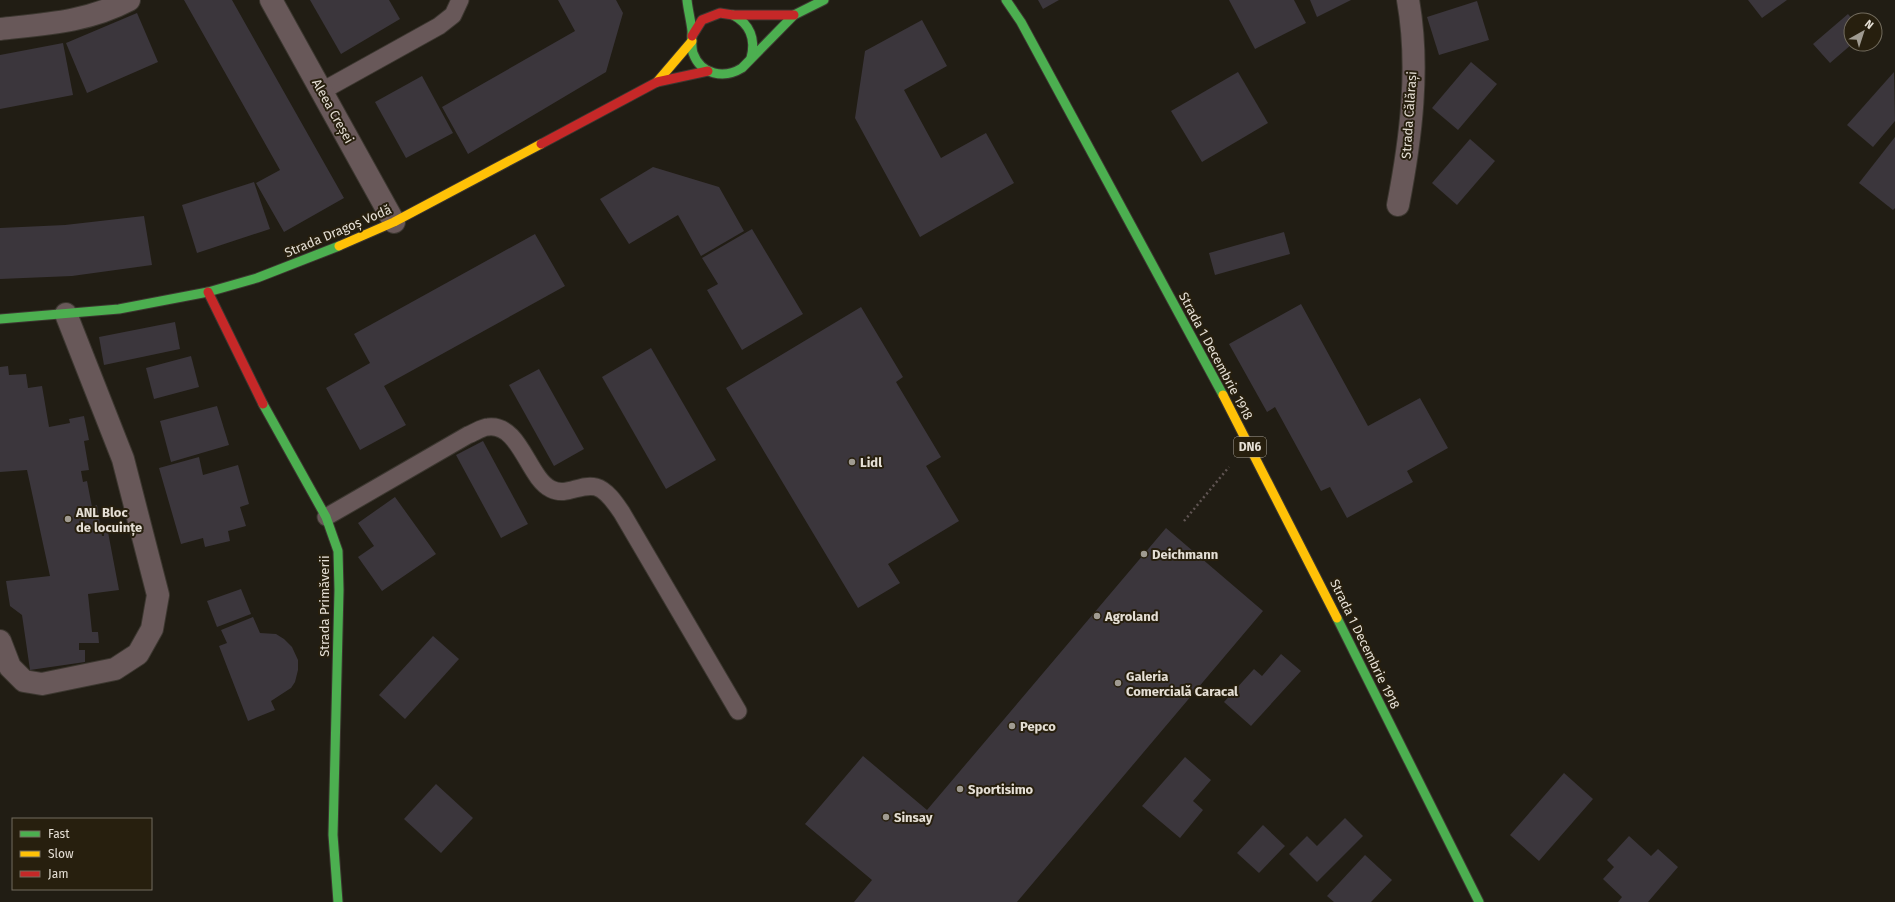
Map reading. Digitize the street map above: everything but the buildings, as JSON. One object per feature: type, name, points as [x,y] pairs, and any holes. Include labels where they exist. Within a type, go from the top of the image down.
[{"type":"street","points":[[0,29],[71,21],[113,8],[129,0]]},
{"type":"street","name":"Aleea Creșei","points":[[271,0],[394,222]]},
{"type":"street","points":[[687,0],[694,56],[700,65],[708,71],[721,75],[736,73],[794,15],[824,0]]},
{"type":"street","name":"Strada 1 Decembrie 1918","points":[[1006,0],[1021,22],[1198,348],[1293,530],[1479,902]]},
{"type":"street","name":"Strada Călărași","points":[[1398,205],[1405,166],[1414,80],[1408,0]]},
{"type":"street","points":[[716,4],[729,14],[747,24],[752,32],[754,43],[751,58]]},
{"type":"street","points":[[657,82],[692,39],[696,27],[702,20],[711,15],[720,13],[794,15]]},
{"type":"street","points":[[657,82],[708,71]]},
{"type":"street","name":"Strada Dragoș Vodă","points":[[0,319],[119,309],[208,292],[257,278],[320,255],[394,222],[657,82]]},
{"type":"street","name":"Strada Primăverii","points":[[208,292],[269,417],[326,517],[338,551],[339,590],[332,834],[338,902]]},
{"type":"street","points":[[0,641],[10,667],[24,681],[42,684],[115,669],[138,654],[152,629],[158,595],[124,460],[66,314]]},
{"type":"lane","points":[[322,91],[439,26],[453,15],[460,0]]},
{"type":"lane","points":[[326,517],[468,435],[488,426],[501,428],[517,442],[540,480],[551,489],[568,492],[580,488],[596,487],[610,497],[622,513],[738,712]]},
{"type":"path","points":[[1184,520],[1229,467]]},
{"type":"traffic: fast","points":[[687,0],[692,31],[693,53],[697,60],[707,70],[721,74],[742,68],[794,15],[824,0]]},
{"type":"traffic: fast","points":[[1006,0],[1021,22],[1223,395]]},
{"type":"traffic: fast","points":[[733,15],[744,23],[750,33],[753,45],[751,58]]},
{"type":"traffic: fast","points":[[0,319],[119,309],[208,292],[257,278],[339,246]]},
{"type":"traffic: fast","points":[[263,404],[326,517],[338,551],[339,590],[333,835],[338,902]]},
{"type":"traffic: fast","points":[[1337,618],[1479,902]]},
{"type":"traffic: slow","points":[[657,82],[692,41]]},
{"type":"traffic: slow","points":[[339,246],[394,222],[541,144]]},
{"type":"traffic: slow","points":[[1223,395],[1337,618]]},
{"type":"traffic: jam","points":[[692,36],[702,20],[720,13],[733,15],[794,15]]},
{"type":"traffic: jam","points":[[541,144],[657,82],[708,71]]},
{"type":"traffic: jam","points":[[208,292],[263,404]]},
{"type":"place","name":"Lidl","points":[[852,462]]},
{"type":"place","name":"ANL Bloc de locuințe","points":[[68,519]]},
{"type":"place","name":"Deichmann","points":[[1144,554]]},
{"type":"place","name":"Agroland","points":[[1097,616]]},
{"type":"place","name":"Galeria Comercială Caracal","points":[[1118,683]]},
{"type":"place","name":"Pepco","points":[[1012,726]]},
{"type":"place","name":"Sportisimo","points":[[960,789]]},
{"type":"place","name":"Sinsay","points":[[886,817]]}]
